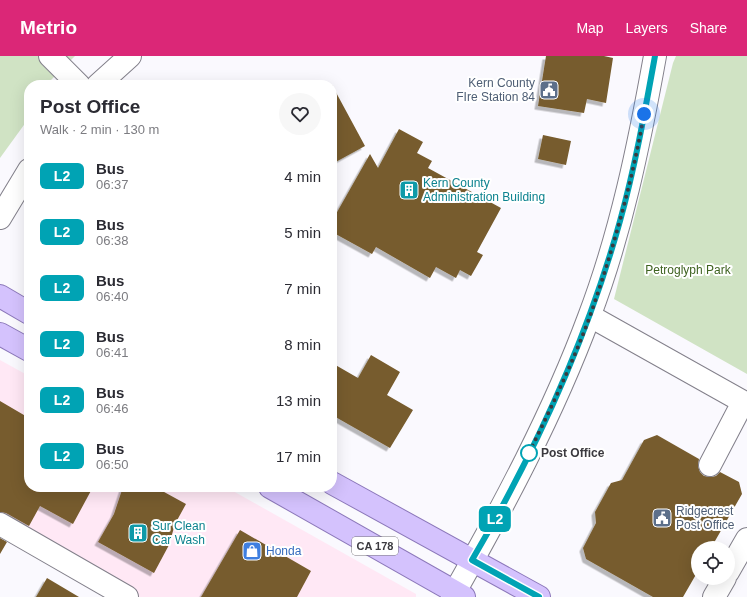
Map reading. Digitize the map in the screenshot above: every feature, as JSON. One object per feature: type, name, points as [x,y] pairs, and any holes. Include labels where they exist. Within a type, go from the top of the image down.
[{"type":"main road","points":[[0,296],[24,310]]},
{"type":"main road","points":[[0,334],[24,347]]},
{"type":"main road","name":"CA 178","points":[[337,486],[539,597]]},
{"type":"main road","name":"CA 178","points":[[279,492],[457,595]]},
{"type":"street","points":[[50,56],[74,80]]},
{"type":"street","points":[[104,80],[130,56]]},
{"type":"street","points":[[457,595],[472,560],[502,506],[545,421],[590,316],[620,221],[639,142],[655,56]]},
{"type":"street","points":[[0,218],[24,178]]},
{"type":"street","points":[[590,316],[745,403],[710,465]]},
{"type":"street","points":[[0,524],[127,597]]},
{"type":"street","points":[[735,560],[747,539]]},
{"type":"street","points":[[714,597],[721,585]]},
{"type":"shaded area","points":[[0,360],[24,373],[24,492],[235,492],[416,594],[416,597],[119,597],[0,530]]},
{"type":"green space","points":[[0,56],[75,56],[51,80],[24,80],[24,125],[0,158]]},
{"type":"green space","name":"Petroglyph Park","points":[[676,56],[747,56],[747,374],[614,299]]},
{"type":"building","name":"Kern County FIre Station 84","points":[[546,56],[604,56],[613,58],[606,103],[587,99],[584,113],[538,106]]},
{"type":"building","points":[[337,94],[365,146],[337,161]]},
{"type":"building","name":"Kern County Administration Building","points":[[399,129],[423,142],[417,153],[432,161],[428,168],[501,208],[477,252],[483,255],[471,276],[460,270],[456,278],[436,267],[430,278],[376,247],[372,254],[337,235],[337,212],[370,154],[378,168]]},
{"type":"building","points":[[543,135],[571,141],[566,165],[538,159]]},
{"type":"building","points":[[371,355],[400,372],[387,395],[413,410],[390,448],[337,418],[337,366],[358,378]]},
{"type":"building","points":[[0,401],[24,415],[24,492],[90,492],[73,524],[40,506],[29,526],[6,513],[0,512]]},
{"type":"building","name":"Ridgecrest Post Office","points":[[657,435],[699,459],[698,466],[700,472],[704,476],[716,476],[720,472],[739,482],[742,494],[715,541],[691,541],[691,583],[683,597],[653,597],[586,559],[583,548],[596,523],[595,512],[611,483],[622,480],[644,440]]},
{"type":"building","name":"Sur Clean Car Wash","points":[[121,492],[164,492],[186,504],[175,524],[169,545],[154,573],[98,542],[114,514]]},
{"type":"building","name":"Honda","points":[[240,530],[311,571],[297,597],[201,597]]},
{"type":"building","points":[[0,538],[7,542],[0,554]]},
{"type":"building","points":[[47,578],[79,597],[36,597]]},
{"type":"bus line","name":"L2","points":[[539,597],[472,560],[488,533],[545,421],[590,316],[620,221],[642,129],[655,56]]},
{"type":"place","name":"Kern County FIre Station 84","points":[[549,90]]},
{"type":"place","name":"Kern County Administration Building","points":[[409,190]]},
{"type":"place","name":"Post Office","points":[[529,453]]},
{"type":"place","name":"Ridgecrest Post Office","points":[[662,518]]},
{"type":"place","name":"Sur Clean Car Wash","points":[[138,533]]},
{"type":"place","name":"Honda","points":[[252,551]]},
{"type":"route","points":[[529,453],[526,459],[545,421],[580,342],[606,269],[620,221],[642,129],[644,114]]}]
